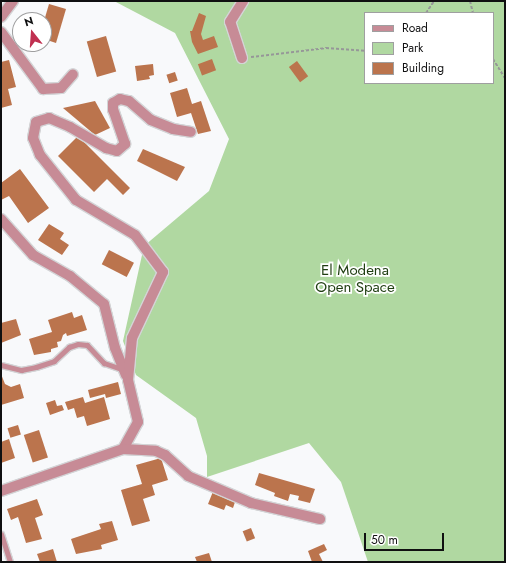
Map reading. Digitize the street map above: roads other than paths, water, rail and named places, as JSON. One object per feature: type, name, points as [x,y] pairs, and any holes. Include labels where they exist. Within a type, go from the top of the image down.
[{"type":"street","points":[[1,17],[13,1]]},
{"type":"street","points":[[242,1],[230,22],[242,58]]},
{"type":"street","points":[[1,32],[43,89],[61,88],[73,74]]},
{"type":"street","points":[[128,380],[132,338],[163,272],[135,235],[76,200],[40,155],[33,138],[36,122],[49,118],[70,127],[106,148],[117,150],[125,144],[113,110],[113,103],[120,99],[129,101],[151,120],[173,129],[191,132]]},
{"type":"street","points":[[1,220],[33,255],[70,276],[104,304],[115,348],[128,380],[138,422],[134,434],[123,450]]},
{"type":"street","points":[[1,491],[123,450],[156,451],[165,455],[188,476],[251,503],[320,519]]},
{"type":"lane","points":[[1,365],[21,370],[36,367],[54,361],[69,347],[78,344],[87,346],[104,364],[124,370]]},
{"type":"lane","points":[[1,534],[10,562]]},
{"type":"park label","name":"El Modena Open Space","points":[[355,278]]}]
